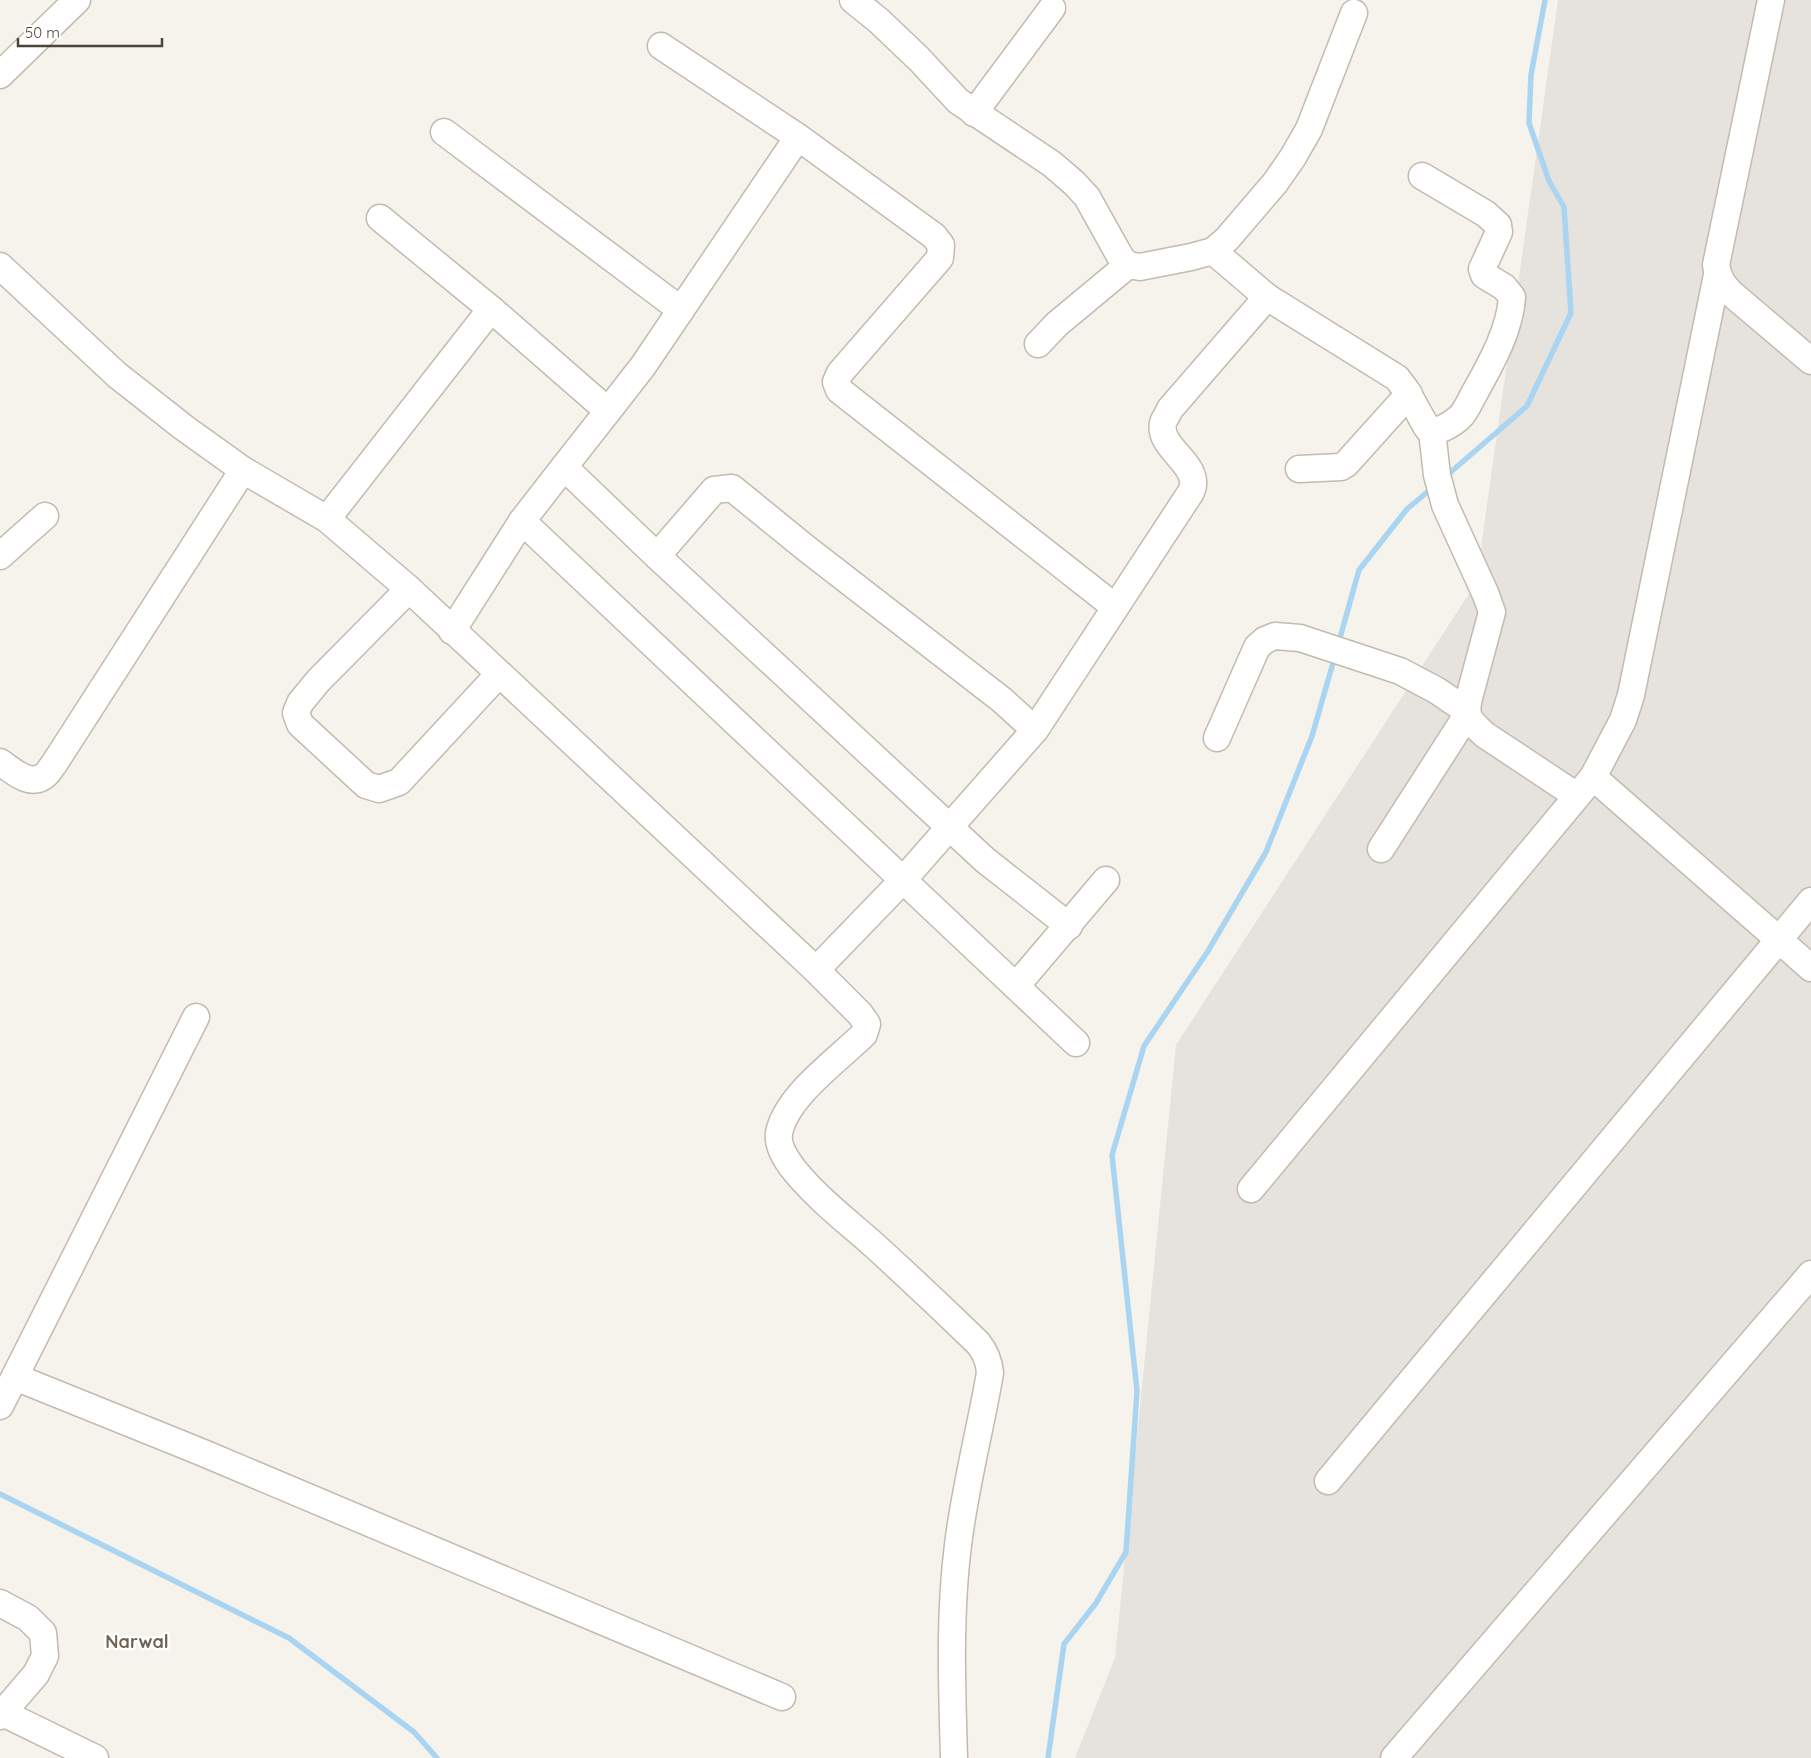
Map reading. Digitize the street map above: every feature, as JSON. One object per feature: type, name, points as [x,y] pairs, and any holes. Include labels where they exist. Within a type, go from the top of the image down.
[{"type":"street","points":[[0,75],[77,0]]},
{"type":"street","points":[[853,0],[878,20],[919,59],[958,101],[1052,164],[1074,183],[1087,197],[1121,258],[1128,265],[1140,267],[1191,258],[1213,251],[1228,239],[1269,190],[1293,157],[1308,129],[1354,13]]},
{"type":"street","points":[[1250,1189],[1585,786],[1623,720],[1631,696],[1717,275],[1718,254],[1772,0]]},
{"type":"street","points":[[974,113],[1052,8]]},
{"type":"street","points":[[661,46],[798,137],[934,236],[940,245],[940,258],[840,374],[836,382],[839,390],[1115,607]]},
{"type":"street","points":[[444,132],[681,310]]},
{"type":"street","points":[[452,631],[522,521],[643,366],[798,137]]},
{"type":"street","points":[[1422,176],[1486,214],[1498,225],[1499,232],[1482,269],[1484,275],[1504,287],[1512,297],[1507,323],[1500,341],[1489,366],[1466,408],[1461,416],[1444,428],[1432,431]]},
{"type":"street","points":[[380,218],[491,309],[608,411]]},
{"type":"street","points":[[1213,251],[1267,297],[1397,378],[1409,394],[1426,426],[1432,431],[1440,486],[1451,521],[1486,595],[1492,612],[1468,698],[1467,713],[1381,849]]},
{"type":"street","points":[[1038,344],[1056,324],[1128,265]]},
{"type":"street","points":[[0,266],[117,375],[243,470],[327,519],[409,589],[816,970],[860,1014],[867,1024],[864,1034],[791,1105],[782,1120],[778,1136],[783,1153],[795,1170],[816,1193],[978,1343],[986,1353],[989,1363],[990,1373],[967,1488],[958,1546],[952,1616],[954,1758]]},
{"type":"street","points":[[1717,275],[1732,294],[1811,362]]},
{"type":"street","points":[[816,970],[903,880],[1035,730],[1191,492],[1194,482],[1191,472],[1168,442],[1163,431],[1163,424],[1170,409],[1267,297]]},
{"type":"street","points":[[327,519],[491,309]]},
{"type":"street","points":[[1299,469],[1341,467],[1346,464],[1409,394]]},
{"type":"street","points":[[564,467],[656,556],[984,860],[1069,926]]},
{"type":"street","points":[[0,762],[23,778],[44,777],[243,470]]},
{"type":"street","points":[[656,556],[714,490],[732,488],[995,695],[1035,730]]},
{"type":"street","points":[[0,556],[45,516]]},
{"type":"street","points":[[522,521],[1076,1043]]},
{"type":"street","points":[[409,589],[318,682],[300,703],[296,713],[300,724],[309,733],[366,785],[379,789],[390,786],[399,782],[499,674]]},
{"type":"street","points":[[1217,738],[1257,647],[1265,640],[1275,636],[1300,638],[1400,671],[1436,690],[1467,713],[1472,723],[1485,734],[1585,786],[1780,939],[1811,968]]},
{"type":"street","points":[[1016,986],[1069,926],[1106,880]]},
{"type":"street","points":[[1328,1481],[1811,901]]},
{"type":"street","points":[[0,1406],[196,1017]]},
{"type":"street","points":[[1394,1758],[1811,1274]]},
{"type":"street","points":[[15,1377],[210,1456],[782,1697]]},
{"type":"street","points":[[0,1603],[28,1618],[43,1632],[45,1656],[36,1674],[1,1715],[95,1758]]},
{"type":"shaded area","points":[[1558,0],[1811,0],[1811,1758],[1075,1758],[1115,1658],[1176,1045],[1476,583]]},
{"type":"waterway","points":[[1445,477],[1527,406],[1571,313],[1564,207],[1549,181],[1529,123],[1531,75],[1545,0]]},
{"type":"waterway","points":[[1338,645],[1359,570],[1407,509],[1432,488]]},
{"type":"waterway","points":[[1048,1758],[1064,1644],[1096,1603],[1126,1552],[1137,1391],[1112,1155],[1144,1046],[1208,951],[1266,852],[1312,736],[1335,656]]},
{"type":"waterway","points":[[0,1494],[289,1638],[414,1732],[437,1758]]},
{"type":"district","name":"Narwal","points":[[137,1642]]}]
